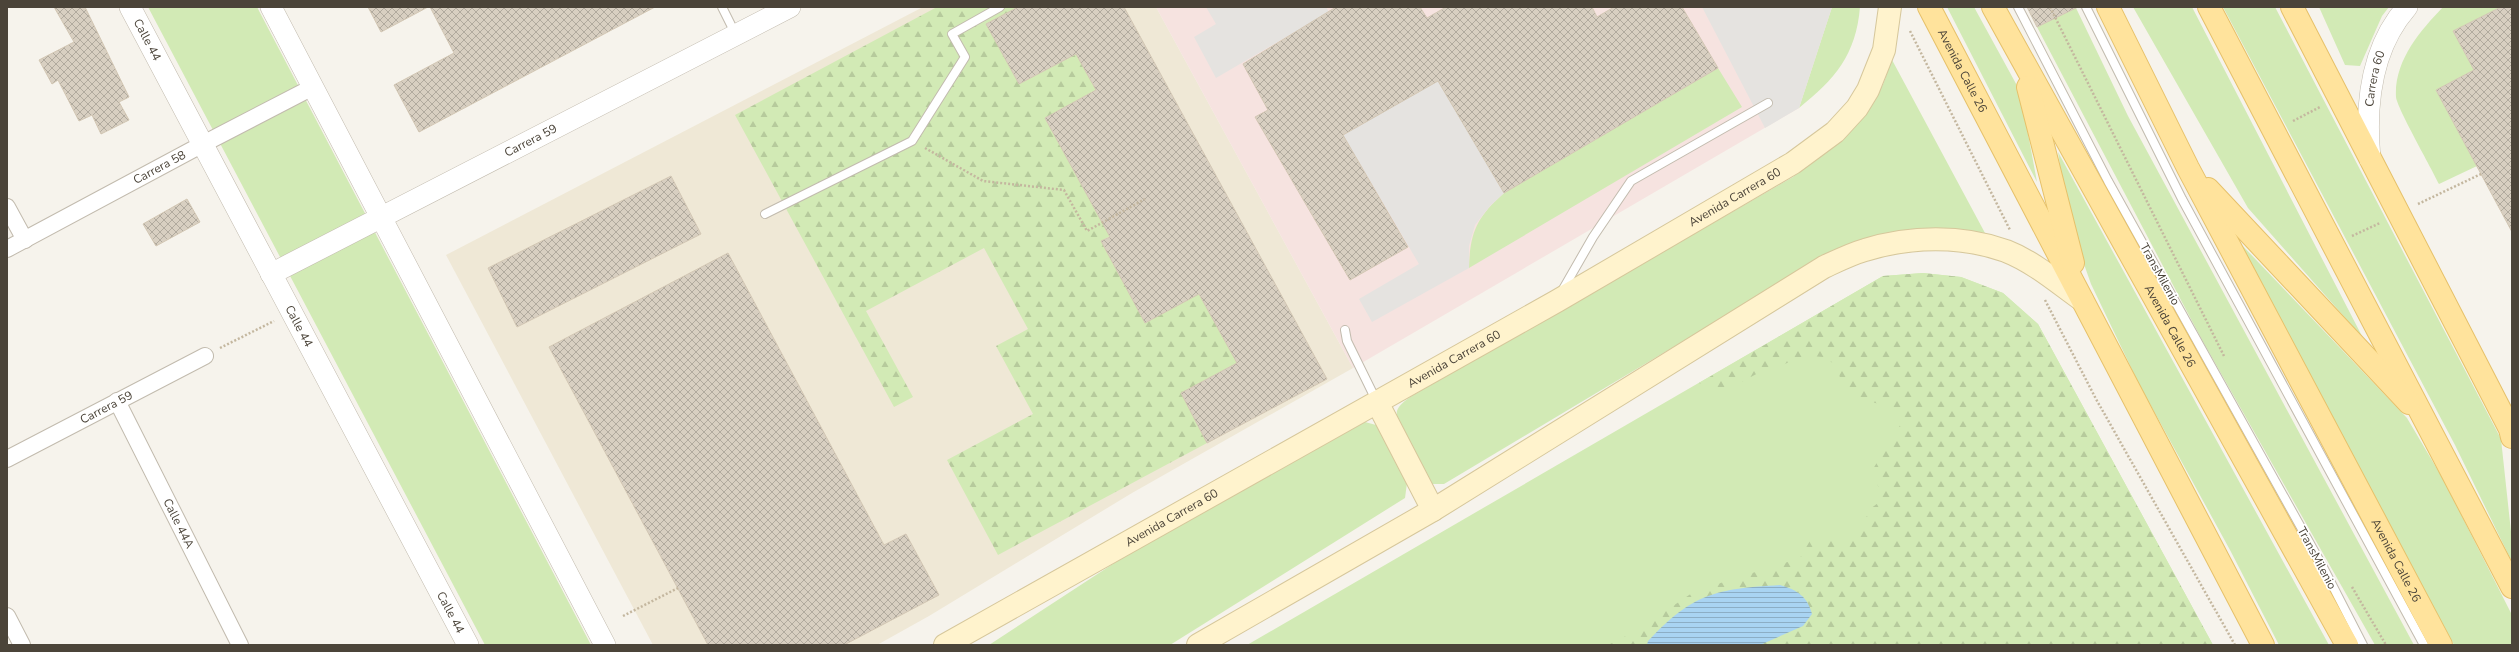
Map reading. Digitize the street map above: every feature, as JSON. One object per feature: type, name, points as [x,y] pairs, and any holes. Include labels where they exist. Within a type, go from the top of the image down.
[{"type":"main road","name":"Avenida Carrera 60","points":[[945,645],[1557,301],[1793,163],[1835,132],[1857,108],[1868,90],[1884,50],[1890,7]]},
{"type":"main road","name":"Avenida Calle 26","points":[[1929,7],[2263,645]]},
{"type":"main road","name":"Avenida Calle 26","points":[[1994,7],[2021,59],[2294,547],[2347,645]]},
{"type":"main road","name":"Avenida Calle 26","points":[[2108,7],[2188,168],[2441,645]]},
{"type":"main road","points":[[2209,7],[2428,423],[2512,587]]},
{"type":"main road","points":[[2292,7],[2511,433]]},
{"type":"main road","points":[[2021,59],[2082,300]]},
{"type":"main road","points":[[2188,168],[2428,423]]},
{"type":"main road","points":[[1198,645],[1432,510],[1824,267],[1865,250],[1934,239],[1970,242],[2006,251],[2026,261],[2082,300]]},
{"type":"main road","points":[[1377,402],[1432,510]]},
{"type":"street","name":"Calle 44","points":[[130,7],[468,645]]},
{"type":"street","points":[[271,7],[605,645]]},
{"type":"street","name":"Carrera 59","points":[[271,274],[790,7]]},
{"type":"street","name":"Carrera 60","points":[[2370,159],[2368,139],[2373,75],[2385,39],[2393,22],[2407,7]]},
{"type":"street","name":"Carrera 58","points":[[7,249],[313,87]]},
{"type":"street","points":[[7,207],[25,240]]},
{"type":"street","name":"Carrera 59","points":[[7,459],[205,356]]},
{"type":"street","name":"Calle 44A","points":[[117,401],[240,645]]},
{"type":"street","points":[[7,616],[22,645]]},
{"type":"lane","points":[[722,7],[736,35]]},
{"type":"lane","points":[[764,214],[912,140],[965,57],[952,34],[1000,7]]},
{"type":"lane","name":"TransMilenio","points":[[2018,7],[2108,181],[2323,567],[2363,645]]},
{"type":"lane","points":[[2086,7],[2182,199],[2424,645]]},
{"type":"lane","points":[[1557,301],[1592,237],[1631,181],[1768,103]]},
{"type":"lane","points":[[1345,330],[1347,341],[1377,402]]},
{"type":"path","points":[[2050,7],[2228,363]]},
{"type":"path","points":[[1908,28],[2026,261]]},
{"type":"path","points":[[2274,130],[2338,97]]},
{"type":"path","points":[[912,140],[983,181],[1064,190],[1087,231],[1145,199]]},
{"type":"path","points":[[2043,297],[2096,399],[2235,645]]},
{"type":"path","points":[[205,356],[276,320]]},
{"type":"path","points":[[2350,585],[2386,645]]},
{"type":"path","points":[[623,616],[678,588]]},
{"type":"shaded area","points":[[923,7],[1156,7],[1353,368],[1132,493],[929,616],[877,645],[653,645],[446,255]]},
{"type":"shaded area","points":[[1156,7],[1832,7],[1799,108],[1353,368]]},
{"type":"shaded area","points":[[1206,7],[1326,7],[1329,12],[1216,78],[1194,37],[1216,24]]},
{"type":"shaded area","points":[[1702,7],[1832,7],[1799,108],[1765,128]]},
{"type":"shaded area","points":[[1439,80],[1504,193],[1490,206],[1475,225],[1469,246],[1469,268],[1372,322],[1359,299],[1419,264],[1343,135]]},
{"type":"green space","points":[[148,7],[257,7],[591,645],[485,645]]},
{"type":"green space","points":[[937,7],[1018,7],[987,24],[1019,84],[1076,54],[1096,90],[1045,118],[1096,211],[1153,213],[1101,241],[1199,294],[1237,363],[1181,393],[1207,443],[998,555],[947,460],[1033,414],[996,346],[1028,329],[984,248],[866,311],[913,397],[894,407],[735,115]]},
{"type":"green space","points":[[1832,7],[1860,7],[1854,39],[1842,65],[1823,87],[1799,108]]},
{"type":"green space","points":[[1947,7],[1974,7],[2020,91],[2037,182]]},
{"type":"green space","points":[[2133,7],[2192,7],[2363,338],[2248,208]]},
{"type":"green space","points":[[2223,7],[2275,7],[2501,439],[2512,541],[2512,562],[2455,445]]},
{"type":"green space","points":[[2319,7],[2389,7],[2382,16],[2360,66],[2345,65]]},
{"type":"green space","points":[[2443,7],[2501,7],[2453,31],[2474,70],[2436,90],[2477,166],[2439,184],[2408,125],[2396,97],[2399,71],[2404,59],[2417,37]]},
{"type":"green space","points":[[2076,8],[2128,116],[2414,645],[2375,645],[2202,340],[2037,27]]},
{"type":"green space","points":[[1891,58],[1985,233],[1960,230],[1789,278],[1444,484],[1432,484],[1416,460],[1404,437],[1397,417],[1397,411],[1402,403],[1793,177],[1841,138],[1872,103],[1885,79]]},
{"type":"green space","points":[[1718,68],[1742,107],[1469,268],[1471,244],[1477,226],[1487,210],[1504,193]]},
{"type":"green space","points":[[2058,152],[2329,645],[2279,645],[2230,550],[2139,384],[2091,284],[2068,219]]},
{"type":"green space","points":[[2239,242],[2407,418],[2443,479],[2512,615],[2512,645],[2454,645]]},
{"type":"green space","points":[[1923,273],[1961,277],[2003,293],[2038,324],[2213,645],[1247,645],[1883,276]]},
{"type":"green space","points":[[1923,273],[1961,277],[2003,293],[2038,324],[2213,645],[1608,645],[1636,631],[1695,591],[1800,558],[1811,539],[1845,541],[1861,529],[1870,509],[1882,500],[1873,469],[1901,423],[1883,405],[1860,399],[1843,387],[1836,365],[1823,357],[1810,356],[1795,359],[1783,365],[1760,372],[1727,390],[1715,390],[1699,383],[1883,276]]},
{"type":"green space","points":[[1365,422],[1376,425],[1382,433],[1407,483],[1405,498],[1170,645],[989,645],[1122,558]]},
{"type":"water","points":[[1780,585],[1791,589],[1804,598],[1810,608],[1812,614],[1803,626],[1760,645],[1647,645],[1648,641],[1664,625],[1693,603],[1707,596],[1739,589]]},
{"type":"building","points":[[54,7],[85,7],[129,97],[119,102],[129,120],[101,134],[92,115],[79,121],[58,80],[52,84],[39,60],[74,42]]},
{"type":"building","points":[[368,7],[428,7],[381,32]]},
{"type":"building","points":[[430,7],[655,7],[419,132],[394,85],[454,53]]},
{"type":"building","points":[[1018,7],[1124,7],[1327,379],[1207,443],[1181,393],[1237,363],[1199,294],[1145,323],[1101,241],[1110,237],[1045,118],[1096,90],[1076,54],[1019,84],[986,24]]},
{"type":"building","points":[[1336,7],[1420,7],[1427,18],[1446,7],[1592,7],[1597,17],[1614,7],[1682,7],[1718,68],[1504,193],[1438,81],[1343,135],[1408,247],[1350,280],[1255,117],[1268,110],[1243,64]]},
{"type":"building","points":[[2027,7],[2078,7],[2037,27]]},
{"type":"building","points":[[2501,7],[2512,7],[2512,232],[2436,90],[2474,70],[2453,31]]},
{"type":"building","points":[[671,176],[701,234],[517,327],[488,268]]},
{"type":"building","points":[[187,199],[200,222],[156,246],[143,224]]},
{"type":"building","points":[[728,253],[884,545],[906,534],[939,595],[844,645],[708,645],[549,347]]}]
